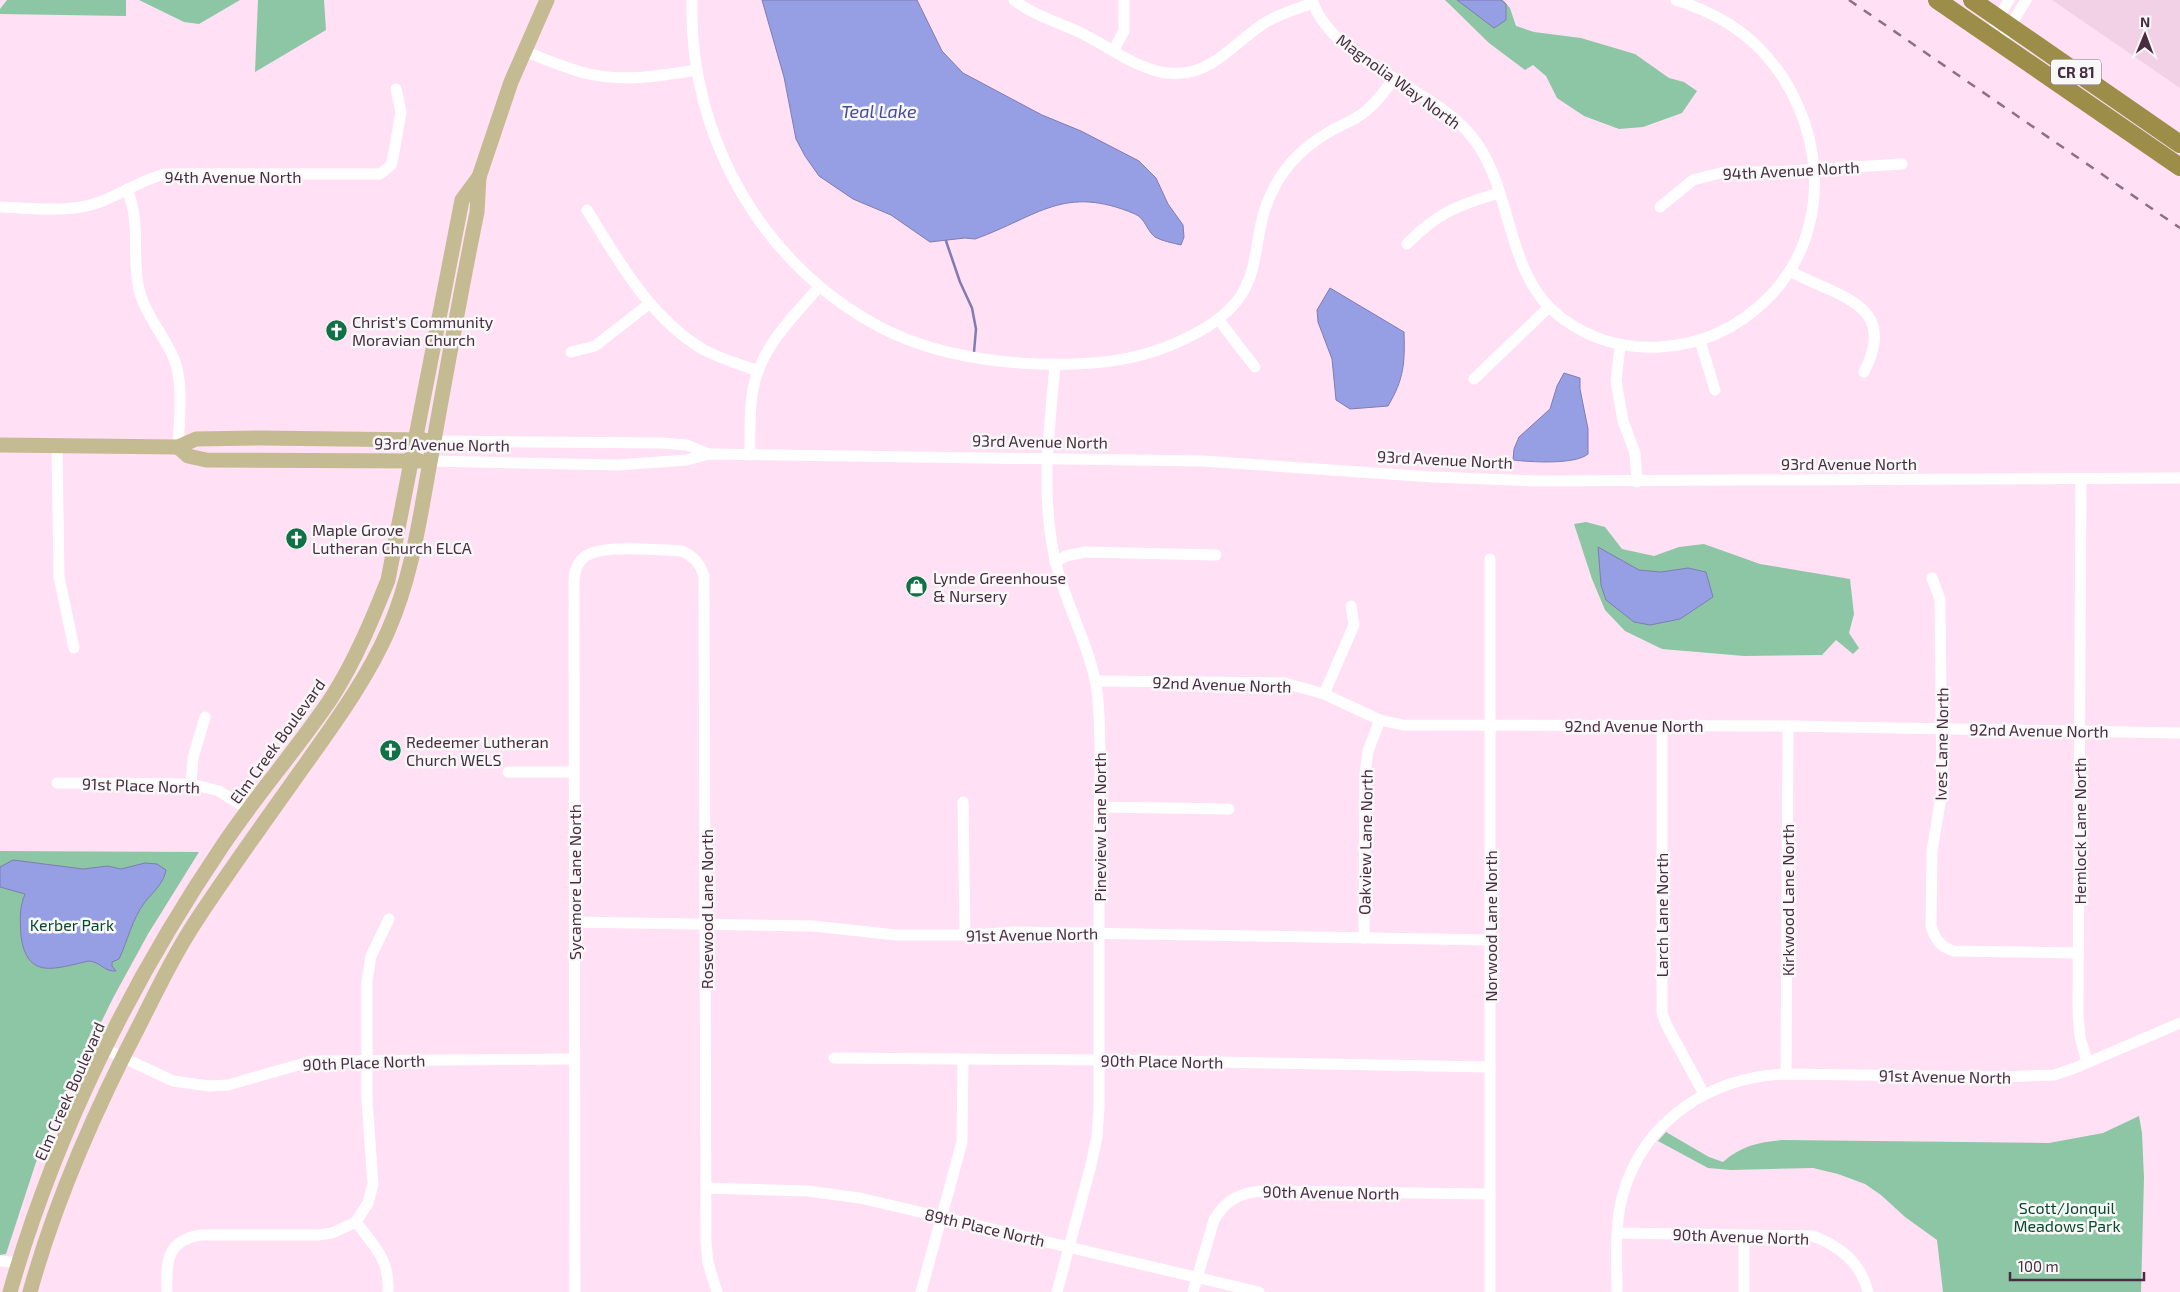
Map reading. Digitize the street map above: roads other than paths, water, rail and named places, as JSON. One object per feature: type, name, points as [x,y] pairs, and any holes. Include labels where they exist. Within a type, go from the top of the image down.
[{"type":"highway","name":"CR 81","points":[[1937,0],[2180,167]]},
{"type":"highway","name":"CR 81","points":[[1972,0],[2180,144]]},
{"type":"main road","name":"Elm Creek Boulevard","points":[[10,1292],[45,1187],[72,1119],[105,1049],[163,940],[224,844],[332,697],[372,620],[388,580],[462,200],[478,177],[524,51],[547,0]]},
{"type":"main road","name":"Elm Creek Boulevard","points":[[30,1292],[63,1194],[88,1131],[122,1058],[195,922],[326,735],[362,679],[388,631],[407,576],[422,518],[430,461],[477,212],[478,177]]},
{"type":"main road","name":"93rd Avenue North","points":[[0,445],[178,447],[196,439],[260,438],[434,441]]},
{"type":"main road","name":"93rd Avenue North","points":[[178,447],[188,456],[206,460],[430,461]]},
{"type":"street","points":[[692,0],[692,34],[696,70],[714,134],[732,178],[751,210],[773,240],[819,286],[867,320],[920,344],[948,353],[985,360],[1055,365],[1096,364],[1141,356],[1176,344],[1218,319],[1235,303],[1246,288],[1253,271],[1265,209],[1273,189],[1284,170],[1298,154],[1315,141],[1370,108],[1394,78]]},
{"type":"street","points":[[1014,0],[1032,12],[1079,32],[1146,69],[1171,73],[1196,70],[1212,64],[1266,22],[1312,2]]},
{"type":"street","points":[[1113,51],[1124,31],[1124,0]]},
{"type":"street","name":"Magnolia Way North","points":[[1312,2],[1323,21],[1335,36],[1448,113],[1463,126],[1476,142],[1486,158],[1521,258],[1529,276],[1549,307],[1585,333],[1620,346],[1648,348],[1700,341],[1740,321],[1760,306],[1790,271],[1800,252],[1810,224],[1814,202],[1816,170],[1804,118],[1777,70],[1760,48],[1739,30],[1715,16],[1676,0]]},
{"type":"street","points":[[2004,23],[2009,0]]},
{"type":"street","points":[[1994,39],[2004,23],[2026,0]]},
{"type":"street","points":[[524,51],[589,74],[614,78],[638,78],[696,70]]},
{"type":"street","name":"94th Avenue North","points":[[0,207],[79,207],[95,204],[148,178],[174,174],[380,174],[386,170],[393,158],[401,112],[396,89]]},
{"type":"street","name":"94th Avenue North","points":[[1660,207],[1693,180],[1708,174],[1816,170],[1902,164]]},
{"type":"street","points":[[127,189],[136,219],[136,267],[140,292],[149,314],[172,356],[178,375],[178,447]]},
{"type":"street","points":[[1407,244],[1430,222],[1446,211],[1499,192]]},
{"type":"street","points":[[587,210],[649,304],[681,334],[705,350],[758,371]]},
{"type":"street","points":[[1790,271],[1809,282],[1857,303],[1866,313],[1872,324],[1875,337],[1872,357],[1864,372]]},
{"type":"street","points":[[750,454],[753,390],[758,371],[766,353],[777,336],[819,286]]},
{"type":"street","points":[[571,352],[596,346],[649,304]]},
{"type":"street","points":[[1474,379],[1549,307]]},
{"type":"street","points":[[1218,319],[1255,367]]},
{"type":"street","points":[[1700,341],[1715,390]]},
{"type":"street","points":[[1620,346],[1616,381],[1623,421],[1635,453],[1637,482]]},
{"type":"street","name":"Pineview Lane North","points":[[1055,365],[1047,458],[1047,503],[1055,562],[1092,662],[1096,681],[1098,709],[1100,1108],[1097,1137],[1057,1292]]},
{"type":"street","name":"93rd Avenue North","points":[[434,441],[687,445],[709,454]]},
{"type":"street","points":[[57,446],[59,578],[74,648]]},
{"type":"street","name":"93rd Avenue North","points":[[430,461],[618,465],[687,460],[709,454],[750,454],[1220,462],[1500,480],[1637,482],[2180,478]]},
{"type":"street","name":"Hemlock Lane North","points":[[2081,480],[2078,953],[2079,1026],[2087,1062]]},
{"type":"street","name":"Sycamore Lane North","points":[[575,1292],[574,574],[578,564],[586,556],[607,549],[665,550]]},
{"type":"street","name":"Rosewood Lane North","points":[[665,550],[682,551],[692,556],[701,566],[704,576],[708,1263],[717,1292]]},
{"type":"street","points":[[1055,562],[1066,556],[1086,552],[1216,555]]},
{"type":"street","name":"Norwood Lane North","points":[[1490,559],[1490,1292]]},
{"type":"street","name":"Ives Lane North","points":[[1932,578],[1940,599],[1942,791],[1932,851],[1930,926],[1936,940],[1942,946],[1954,951],[2078,953]]},
{"type":"street","points":[[1324,694],[1354,625],[1351,606]]},
{"type":"street","name":"92nd Avenue North","points":[[1096,681],[1285,683],[1324,694],[1380,720],[1403,725],[1788,726],[2180,733]]},
{"type":"street","points":[[191,784],[193,758],[205,717]]},
{"type":"street","name":"Oakview Lane North","points":[[1364,938],[1365,774],[1370,746],[1380,720]]},
{"type":"street","name":"Larch Lane North","points":[[1662,725],[1662,1013],[1667,1026],[1704,1094]]},
{"type":"street","name":"Kirkwood Lane North","points":[[1786,1074],[1788,726]]},
{"type":"street","points":[[508,772],[573,772]]},
{"type":"street","name":"91st Place North","points":[[57,783],[191,784],[219,791],[249,810]]},
{"type":"street","points":[[963,802],[965,935]]},
{"type":"street","points":[[1099,807],[1229,809]]},
{"type":"street","points":[[167,1292],[168,1262],[170,1255],[180,1242],[200,1235],[318,1236],[344,1229],[356,1222],[368,1203],[373,1184],[367,1100],[368,968],[376,943],[388,919]]},
{"type":"street","name":"91st Avenue North","points":[[575,922],[833,927],[896,935],[965,935],[1012,932],[1490,940]]},
{"type":"street","name":"91st Avenue North","points":[[1617,1292],[1618,1233],[1623,1194],[1632,1170],[1643,1150],[1662,1126],[1704,1094],[1740,1080],[1760,1075],[2030,1077],[2054,1075],[2180,1023]]},
{"type":"street","name":"90th Place North","points":[[105,1049],[173,1081],[209,1086],[228,1085],[312,1061],[574,1059]]},
{"type":"street","name":"90th Place North","points":[[834,1058],[1099,1060],[1490,1067]]},
{"type":"street","points":[[921,1292],[962,1142],[963,1059]]},
{"type":"street","name":"89th Place North","points":[[707,1188],[826,1192],[860,1198],[1259,1292]]},
{"type":"street","name":"90th Avenue North","points":[[1197,1277],[1209,1232],[1219,1210],[1239,1195],[1251,1191],[1490,1194]]},
{"type":"street","points":[[356,1222],[386,1264],[389,1278],[388,1292]]},
{"type":"street","name":"90th Avenue North","points":[[1618,1233],[1813,1236],[1827,1242],[1853,1260],[1868,1292]]},
{"type":"street","points":[[1744,1235],[1744,1292]]},
{"type":"street","points":[[0,1261],[19,1263]]},
{"type":"street","points":[[1193,1292],[1197,1277]]},
{"type":"water","name":"Teal Lake","points":[[762,0],[917,0],[942,51],[963,73],[1042,115],[1081,131],[1139,161],[1156,178],[1168,204],[1183,225],[1184,237],[1181,245],[1155,237],[1141,218],[1135,214],[1089,202],[1070,203],[1052,207],[975,239],[965,238],[930,242],[891,215],[853,199],[819,176],[796,139],[784,77]]},
{"type":"water","points":[[1457,0],[1501,0],[1506,4],[1506,20],[1494,28]]},
{"type":"water","points":[[1330,288],[1404,332],[1402,370],[1397,387],[1388,406],[1350,409],[1336,400],[1332,359],[1318,322],[1317,310]]},
{"type":"water","points":[[1564,373],[1580,378],[1580,389],[1588,429],[1588,454],[1573,460],[1563,461],[1513,460],[1514,449],[1519,437],[1550,409],[1557,386]]},
{"type":"water","points":[[1598,547],[1639,570],[1661,572],[1688,568],[1706,572],[1713,597],[1680,619],[1650,625],[1634,622],[1606,600],[1601,585]]},
{"type":"water","points":[[13,860],[83,869],[108,866],[121,869],[145,863],[157,864],[166,870],[161,883],[137,915],[119,959],[112,962],[112,966],[116,971],[108,970],[97,963],[89,961],[55,968],[45,968],[36,966],[24,950],[20,920],[25,894],[0,887],[0,867]]},
{"type":"waterway","points":[[946,241],[960,282],[972,308],[976,329],[974,352]]},
{"type":"railway","points":[[1849,0],[2180,228]]},
{"type":"place","name":"Christ's Community Moravian Church","points":[[336,330]]},
{"type":"place","name":"Maple Grove Lutheran Church ELCA","points":[[296,538]]},
{"type":"place","name":"Lynde Greenhouse & Nursery","points":[[917,586]]},
{"type":"place","name":"Redeemer Lutheran Church WELS","points":[[390,750]]},
{"type":"park label","name":"Kerber Park","points":[[72,924]]},
{"type":"park label","name":"Scott/Jonquil Meadows Park","points":[[2067,1216]]}]
